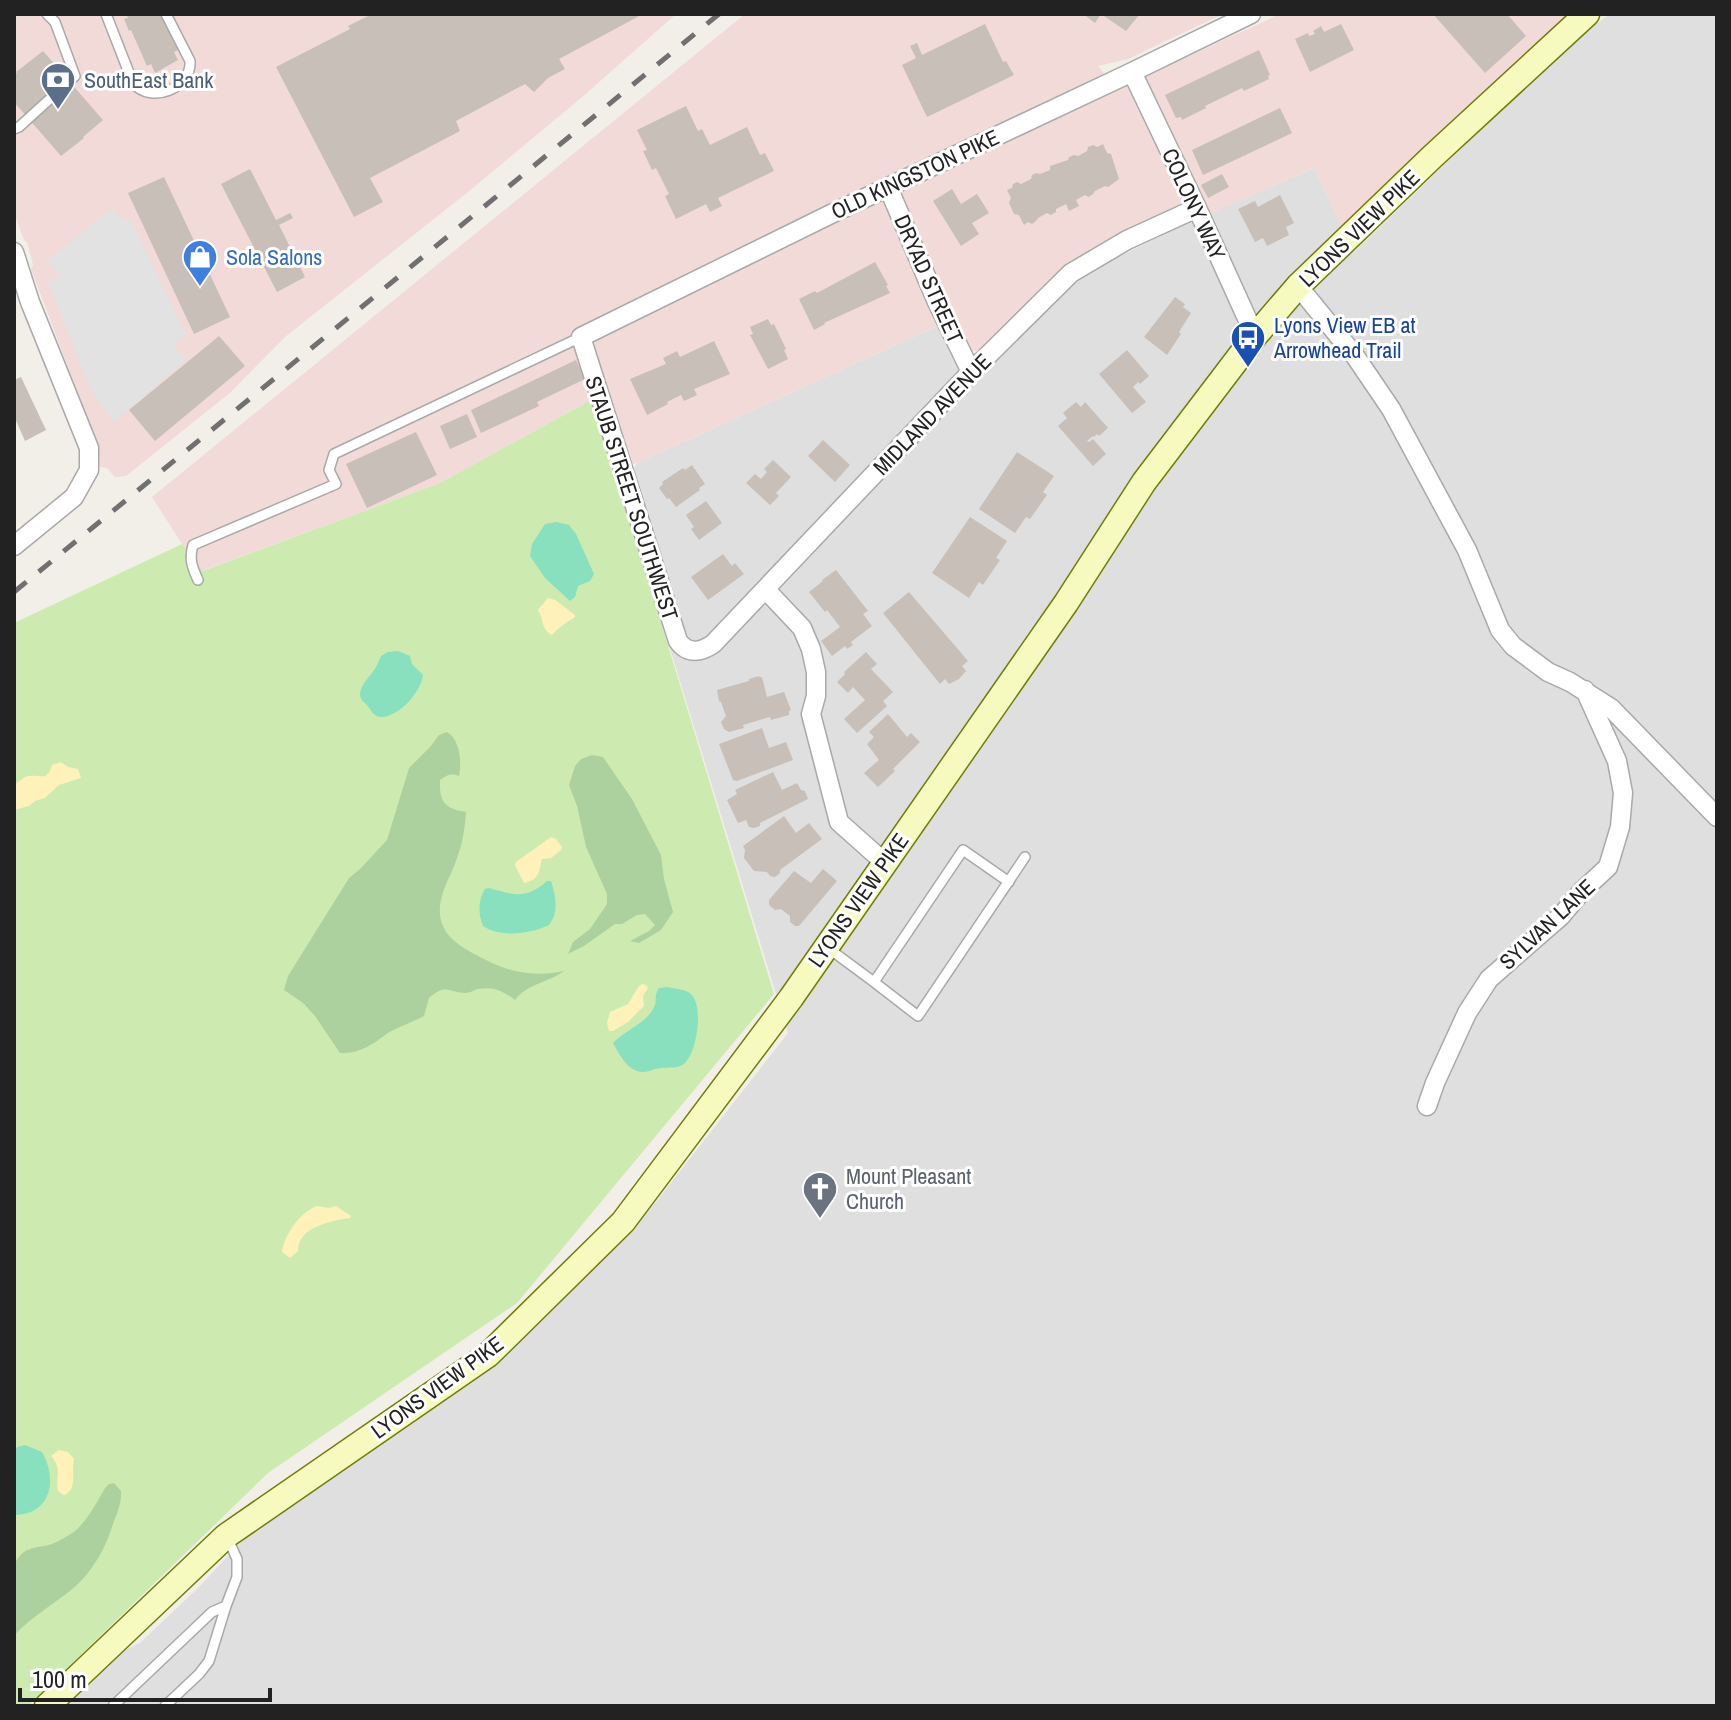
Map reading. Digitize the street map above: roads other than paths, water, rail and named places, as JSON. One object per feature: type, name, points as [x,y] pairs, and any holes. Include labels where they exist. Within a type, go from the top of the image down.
[{"type":"street","name":"OLD KINGSTON PIKE","points":[[581,337],[1132,72],[1234,19],[1251,14]]},
{"type":"street","name":"LYONS VIEW PIKE","points":[[47,1706],[226,1536],[488,1355],[623,1222],[791,998],[1058,615],[1144,482],[1255,336],[1298,286],[1587,14]]},
{"type":"street","name":"COLONY WAY","points":[[1132,72],[1255,336]]},
{"type":"street","name":"DRYAD STREET","points":[[888,187],[971,372]]},
{"type":"street","name":"MIDLAND AVENUE","points":[[692,651],[703,651],[713,644],[971,372],[1071,273],[1127,240],[1197,208]]},
{"type":"street","points":[[14,252],[22,306],[89,448],[89,470],[74,497],[14,546]]},
{"type":"street","points":[[1298,286],[1355,356],[1391,409],[1467,550],[1500,630],[1528,659],[1611,708],[1717,817]]},
{"type":"street","name":"STAUB STREET SOUTHWEST","points":[[581,337],[678,641],[683,648],[692,651]]},
{"type":"street","points":[[766,590],[802,628],[811,649],[816,672],[816,696],[811,714],[839,822],[885,863]]},
{"type":"street","name":"SYLVAN LANE","points":[[1427,1106],[1467,1013],[1489,979],[1561,916],[1608,867],[1620,827],[1623,793],[1617,761],[1585,690]]},
{"type":"lane","points":[[14,129],[75,76],[55,22],[47,14]]},
{"type":"lane","points":[[106,14],[133,83],[147,94],[179,85],[190,69],[190,61],[166,14]]},
{"type":"lane","points":[[198,580],[190,555],[193,545],[336,484],[329,470],[334,454],[581,337]]},
{"type":"lane","points":[[874,982],[963,850],[1009,882]]},
{"type":"lane","points":[[826,946],[918,1016],[1025,857]]},
{"type":"lane","points":[[165,1706],[209,1661],[237,1577],[237,1559],[226,1536]]},
{"type":"lane","points":[[113,1706],[212,1612],[226,1606]]},
{"type":"railway","points":[[14,592],[719,14]]},
{"type":"place","name":"SouthEast Bank","points":[[58,111]]},
{"type":"place","name":"Sola Salons","points":[[200,288]]},
{"type":"place","name":"Lyons View EB at Arrowhead Trail","points":[[1248,369]]},
{"type":"place","name":"Mount Pleasant Church","points":[[820,1220]]}]
